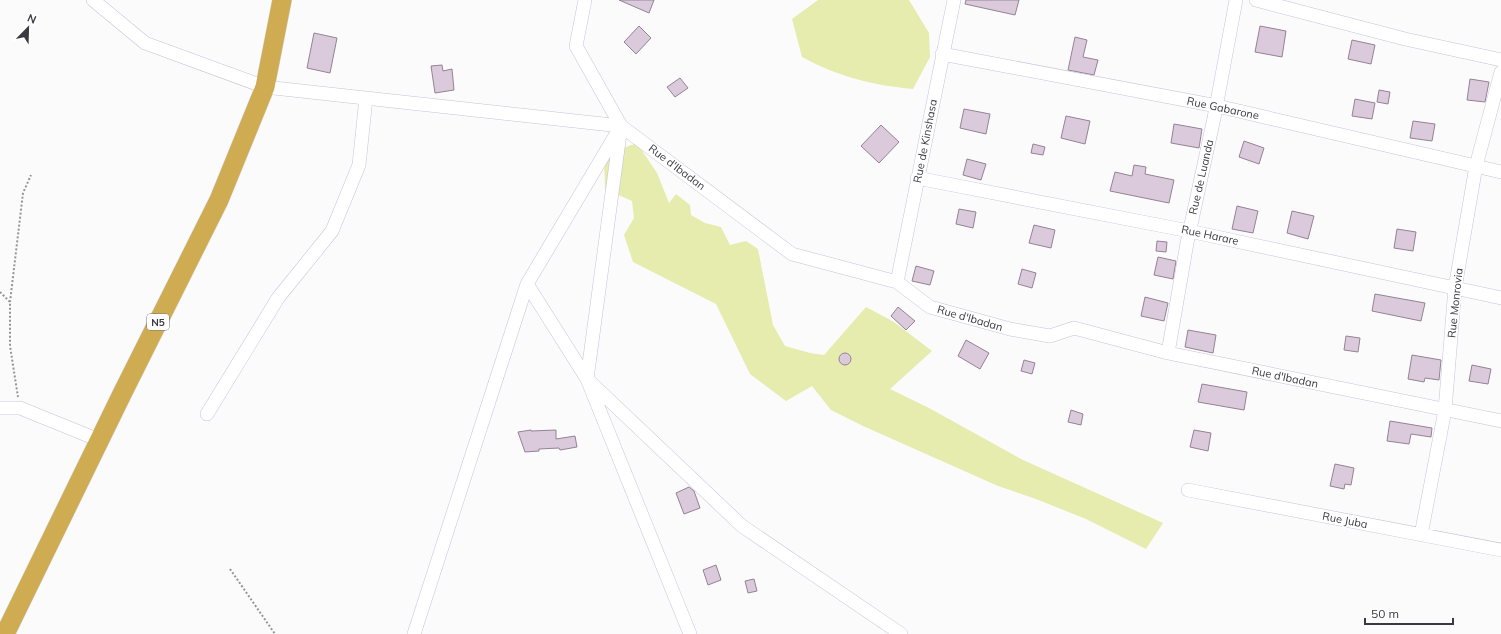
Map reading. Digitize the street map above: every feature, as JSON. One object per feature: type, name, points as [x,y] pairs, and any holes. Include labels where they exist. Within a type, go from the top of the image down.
[{"type":"highway","name":"N5","points":[[5,634],[99,440],[219,200],[265,87],[282,0]]},
{"type":"street","points":[[93,0],[145,43],[265,87],[621,126]]},
{"type":"street","name":"Rue d'Ibadan","points":[[585,0],[576,46],[621,126],[792,254],[897,282],[930,307],[1010,329],[1050,336],[1074,328],[1168,353],[1501,421]]},
{"type":"street","name":"Rue de Kinshasa","points":[[897,282],[954,0]]},
{"type":"street","name":"Rue de Luanda","points":[[1168,353],[1189,231],[1217,106],[1236,0]]},
{"type":"street","points":[[1256,0],[1405,39],[1501,60]]},
{"type":"street","name":"Rue Gabarone","points":[[942,54],[1217,106],[1501,172]]},
{"type":"street","name":"Rue Monrovia","points":[[1421,535],[1444,410],[1455,288],[1476,166],[1501,72]]},
{"type":"street","points":[[206,414],[278,298],[332,231],[359,165],[366,98]]},
{"type":"street","points":[[414,634],[527,284],[621,126]]},
{"type":"street","points":[[586,379],[621,126]]},
{"type":"street","name":"Rue Harare","points":[[917,178],[1189,231],[1501,298]]},
{"type":"street","points":[[527,284],[586,379],[690,634]]},
{"type":"street","points":[[586,379],[742,526],[901,634]]},
{"type":"street","points":[[0,408],[20,408],[99,440]]},
{"type":"street","name":"Rue Juba","points":[[1188,490],[1501,550]]},
{"type":"path","points":[[20,408],[10,346],[10,302],[23,193],[31,175]]},
{"type":"path","points":[[0,292],[10,302]]},
{"type":"path","points":[[230,569],[275,634]]},
{"type":"green space","points":[[818,0],[909,0],[929,33],[930,57],[913,89],[856,79],[829,70],[802,57],[792,19]]},
{"type":"green space","points":[[637,143],[657,173],[669,203],[676,194],[690,205],[691,215],[705,223],[721,227],[730,245],[746,241],[758,249],[773,325],[785,346],[824,355],[866,307],[894,322],[932,351],[890,389],[929,408],[1023,460],[1163,523],[1146,549],[1086,519],[998,486],[863,426],[831,410],[812,386],[786,401],[750,374],[716,304],[633,262],[624,235],[634,218],[632,201],[605,189],[604,155]]},
{"type":"building","points":[[619,0],[654,0],[649,13]]},
{"type":"building","points":[[966,0],[1019,0],[1015,15],[965,4]]},
{"type":"building","points":[[639,26],[651,38],[636,54],[624,42]]},
{"type":"building","points":[[1260,26],[1286,31],[1282,57],[1255,52]]},
{"type":"building","points":[[314,33],[337,38],[330,73],[307,68]]},
{"type":"building","points":[[1075,37],[1087,40],[1083,57],[1098,60],[1094,75],[1068,70]]},
{"type":"building","points":[[1352,40],[1375,45],[1371,64],[1348,59]]},
{"type":"building","points":[[442,65],[443,71],[452,69],[454,90],[435,93],[431,66]]},
{"type":"building","points":[[680,78],[688,88],[675,97],[667,87]]},
{"type":"building","points":[[1470,79],[1489,82],[1485,102],[1467,100]]},
{"type":"building","points":[[1379,90],[1390,92],[1388,104],[1377,102]]},
{"type":"building","points":[[1355,99],[1375,103],[1372,119],[1352,116]]},
{"type":"building","points":[[964,109],[990,114],[986,134],[960,128]]},
{"type":"building","points":[[1066,116],[1090,121],[1085,144],[1061,138]]},
{"type":"building","points":[[1413,121],[1435,124],[1432,141],[1410,138]]},
{"type":"building","points":[[1174,124],[1202,129],[1199,148],[1171,143]]},
{"type":"building","points":[[881,125],[899,142],[879,163],[861,146]]},
{"type":"building","points":[[1244,141],[1264,148],[1259,164],[1239,157]]},
{"type":"building","points":[[1033,144],[1045,147],[1043,155],[1031,153]]},
{"type":"building","points":[[967,159],[986,164],[981,180],[963,175]]},
{"type":"building","points":[[1134,165],[1146,167],[1145,174],[1174,180],[1169,203],[1110,191],[1115,172],[1132,176]]},
{"type":"building","points":[[1237,206],[1258,211],[1253,233],[1232,229]]},
{"type":"building","points":[[959,209],[976,212],[973,228],[956,224]]},
{"type":"building","points":[[1292,211],[1314,216],[1308,239],[1287,233]]},
{"type":"building","points":[[1034,225],[1055,230],[1051,248],[1029,243]]},
{"type":"building","points":[[1397,229],[1416,232],[1413,251],[1394,248]]},
{"type":"building","points":[[1157,241],[1167,242],[1166,252],[1156,251]]},
{"type":"building","points":[[1158,257],[1176,261],[1173,279],[1154,275]]},
{"type":"building","points":[[916,266],[934,271],[930,285],[912,281]]},
{"type":"building","points":[[1022,269],[1036,273],[1032,288],[1018,284]]},
{"type":"building","points":[[1375,294],[1425,303],[1421,321],[1372,311]]},
{"type":"building","points":[[1145,297],[1168,303],[1164,321],[1141,316]]},
{"type":"building","points":[[898,307],[915,321],[906,330],[891,316]]},
{"type":"building","points":[[1188,330],[1216,335],[1213,353],[1185,347]]},
{"type":"building","points":[[1346,336],[1360,338],[1358,352],[1344,350]]},
{"type":"building","points":[[966,340],[989,353],[980,369],[958,356]]},
{"type":"building","points":[[847,353],[850,354],[850,364],[843,365],[840,364],[839,357],[840,354]]},
{"type":"building","points":[[1412,355],[1441,360],[1439,380],[1425,378],[1424,382],[1408,379]]},
{"type":"building","points":[[1024,360],[1035,363],[1032,374],[1021,371]]},
{"type":"building","points":[[1472,365],[1491,369],[1488,384],[1469,381]]},
{"type":"building","points":[[1202,384],[1247,392],[1244,410],[1198,402]]},
{"type":"building","points":[[1071,410],[1083,414],[1081,425],[1068,422]]},
{"type":"building","points":[[1390,421],[1432,428],[1431,437],[1411,434],[1409,444],[1387,441]]},
{"type":"building","points":[[531,430],[556,430],[556,439],[575,436],[577,447],[560,450],[559,448],[539,449],[539,451],[525,452],[518,432]]},
{"type":"building","points":[[1194,430],[1211,433],[1208,451],[1190,447]]},
{"type":"building","points":[[1335,464],[1354,468],[1351,485],[1345,484],[1344,489],[1330,486]]},
{"type":"building","points":[[689,487],[694,491],[700,508],[684,514],[676,493]]},
{"type":"building","points":[[716,565],[721,580],[708,585],[703,570]]},
{"type":"building","points":[[754,579],[757,591],[748,593],[745,581]]}]
